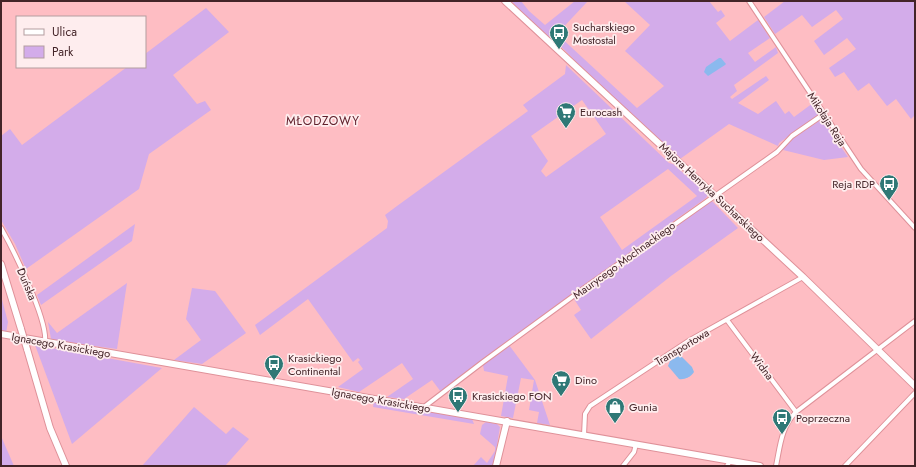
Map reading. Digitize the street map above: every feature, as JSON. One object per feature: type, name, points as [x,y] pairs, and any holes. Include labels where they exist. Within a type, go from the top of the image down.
[{"type":"street","name":"Majora Henryka Sucharskiego","points":[[505,1],[714,194],[915,386]]},
{"type":"street","name":"Mikołaja Reja","points":[[750,1],[867,178],[915,228]]},
{"type":"street","name":"Maurycego Mochnackiego","points":[[424,407],[482,362],[714,194],[777,152],[792,136],[824,114]]},
{"type":"street","name":"Duńska","points":[[1,228],[13,251],[44,324],[45,342]]},
{"type":"street","points":[[1,264],[50,428],[66,466]]},
{"type":"street","name":"Transportowa","points":[[584,435],[585,414],[590,406],[690,340],[802,277]]},
{"type":"street","name":"Widna","points":[[727,320],[796,412]]},
{"type":"street","points":[[776,466],[782,436],[789,420],[796,412],[915,321]]},
{"type":"street","name":"Ignacego Krasickiego","points":[[1,334],[636,444],[729,463],[760,466]]},
{"type":"street","points":[[845,466],[915,393]]},
{"type":"street","points":[[496,466],[507,422]]},
{"type":"street","points":[[623,466],[634,452],[636,444]]},
{"type":"green space","points":[[511,1],[521,1],[529,11],[545,25],[575,1],[588,1],[557,34],[637,108],[664,86],[625,51],[650,25],[624,1],[709,1],[718,12],[721,10],[725,16],[716,23],[730,41],[758,20],[770,38],[748,53],[755,62],[776,47],[778,53],[734,85],[737,91],[730,97],[732,99],[766,76],[769,80],[738,103],[758,114],[776,101],[785,114],[789,111],[794,117],[813,103],[820,114],[779,143],[778,146],[729,124],[680,159],[564,50],[534,25]]},
{"type":"green space","points":[[785,1],[915,1],[915,115],[911,119],[896,99],[887,106],[869,83],[858,91],[844,72],[835,77],[829,68],[856,49],[847,38],[824,55],[814,41],[843,19],[836,10],[812,27],[802,15],[775,34],[764,17]]},
{"type":"green space","points":[[206,8],[229,32],[173,75],[197,104],[205,101],[211,110],[149,154],[139,189],[26,269],[15,244],[1,220],[1,136],[10,129],[22,145],[126,68],[146,68],[146,53]]},
{"type":"green space","points":[[566,65],[669,163],[673,164],[708,195],[706,198],[576,291],[441,392],[432,380],[404,399],[387,397],[413,379],[402,363],[359,392],[338,387],[363,369],[358,362],[360,360],[358,358],[353,362],[308,299],[260,335],[255,325],[387,228],[388,221],[385,215],[528,111],[523,105],[565,74]],"holes":[[[582,100],[606,134],[546,177],[541,171],[548,161],[531,136]],[[668,169],[697,196],[622,250],[600,217]]]},
{"type":"green space","points":[[822,119],[848,157],[824,160],[783,150],[789,141]]},
{"type":"green space","points":[[711,200],[738,228],[671,276],[591,339],[574,315],[581,310],[574,299]]},
{"type":"green space","points":[[135,224],[132,241],[41,305],[37,295]]},
{"type":"green space","points":[[127,283],[117,349],[56,341],[51,339],[48,322],[57,333]]},
{"type":"green space","points":[[192,288],[215,291],[246,333],[202,364],[174,360],[201,340],[186,319]]},
{"type":"green space","points":[[1,296],[8,322],[6,333],[1,332]]},
{"type":"green space","points":[[35,345],[162,368],[72,444]]},
{"type":"green space","points":[[509,345],[535,380],[550,425],[537,423],[539,412],[529,410],[534,380],[521,378],[513,418],[501,416],[508,376],[484,371],[483,365]]},
{"type":"green space","points":[[374,401],[472,419],[474,424],[373,407]]},
{"type":"green space","points":[[194,407],[226,434],[233,427],[249,439],[225,466],[142,466]]},
{"type":"green space","points":[[486,422],[497,424],[500,427],[494,463],[492,466],[473,466],[481,457],[487,463],[495,451],[495,447],[480,434],[482,425]]},
{"type":"green space","points":[[1,436],[14,466],[1,466]]},
{"type":"water","points":[[721,58],[726,64],[708,76],[704,72],[706,67]]},
{"type":"water","points":[[680,355],[692,367],[694,372],[689,377],[683,379],[679,379],[668,366],[670,361]]},
{"type":"place","name":"Sucharskiego Mostostal","points":[[559,50]]},
{"type":"place","name":"Eurocash","points":[[566,129]]},
{"type":"place","name":"Reja RDP","points":[[889,201]]},
{"type":"place","name":"Krasickiego Continental","points":[[274,381]]},
{"type":"place","name":"Dino","points":[[561,397]]},
{"type":"place","name":"Krasickiego FON","points":[[458,413]]},
{"type":"place","name":"Gunia","points":[[615,424]]},
{"type":"place","name":"Poprzeczna","points":[[782,435]]},
{"type":"district","name":"MŁODZOWY","points":[[323,121]]}]
